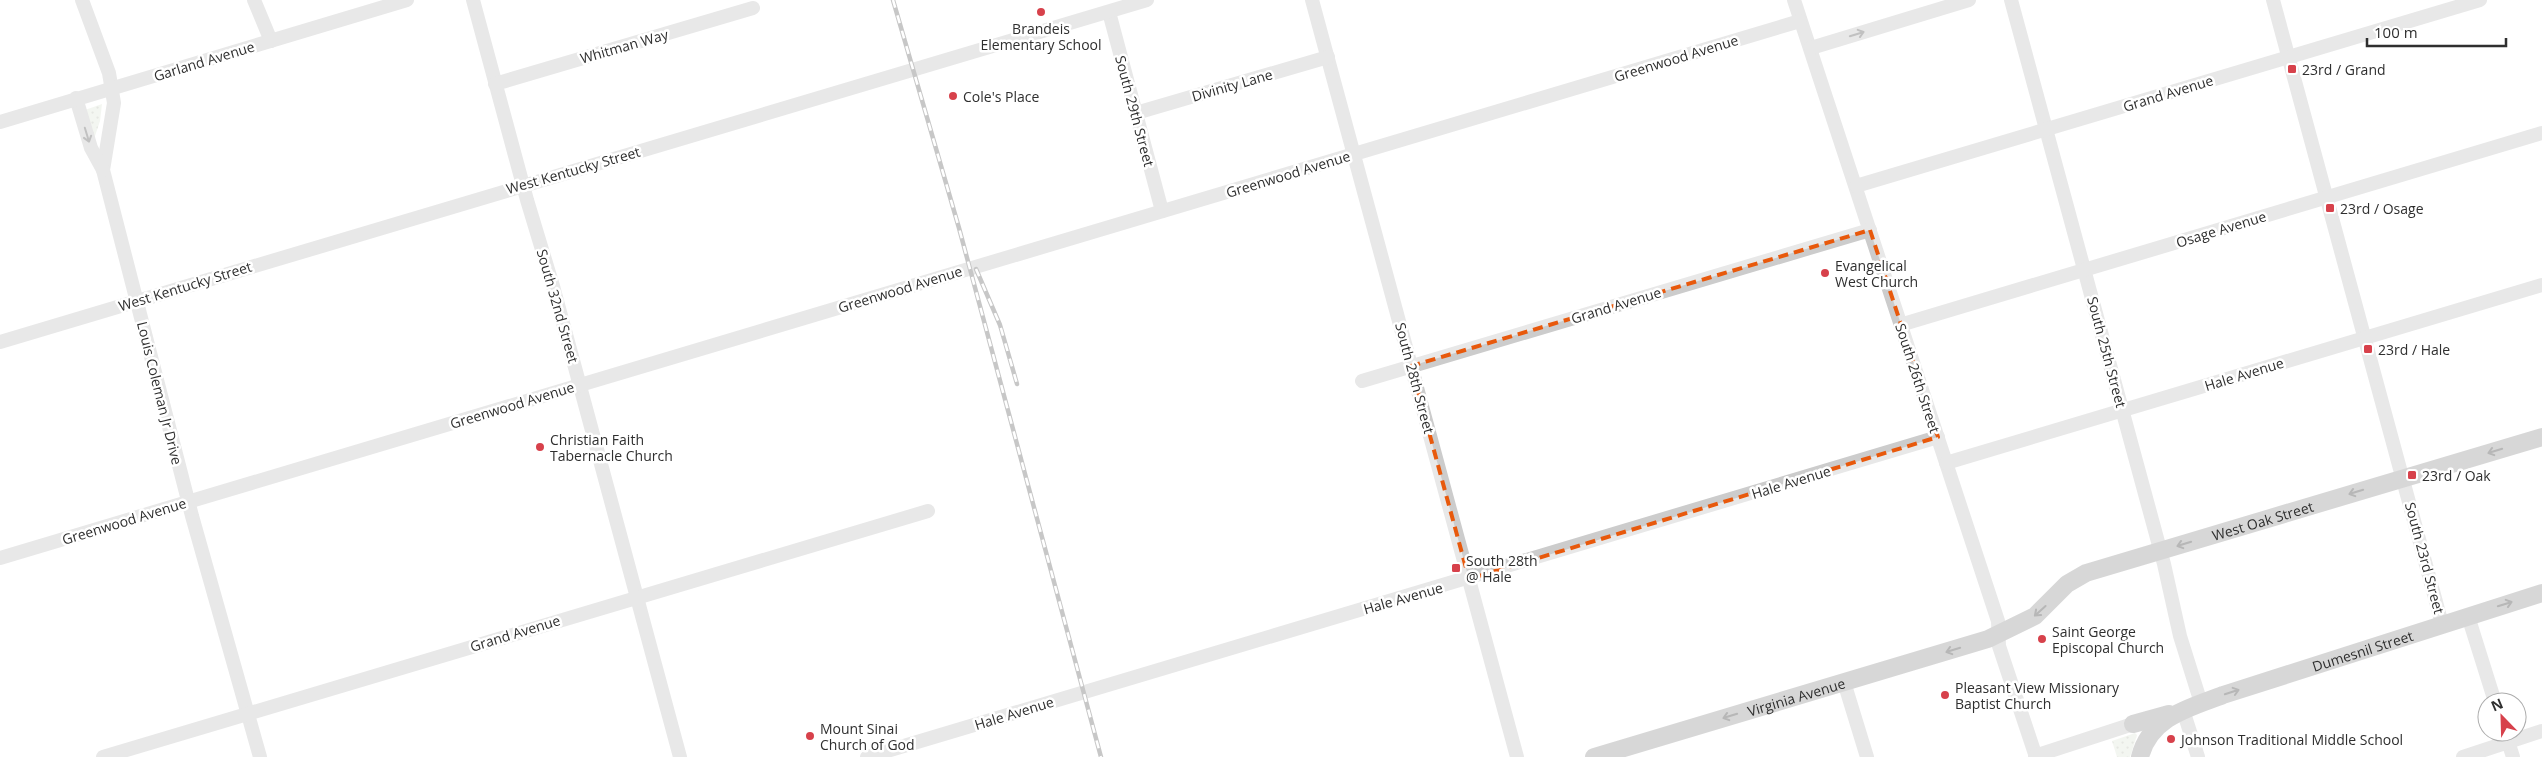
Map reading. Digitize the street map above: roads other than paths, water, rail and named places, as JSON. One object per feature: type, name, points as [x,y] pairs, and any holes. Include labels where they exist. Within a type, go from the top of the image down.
[{"type":"main road","name":"West Oak Street","points":[[1998,634],[2035,616],[2073,580],[2099,569],[2542,437]]},
{"type":"main road","name":"Dumesnil Street","points":[[2133,724],[2183,710],[2442,624],[2542,593]]},
{"type":"main road","name":"Virginia Avenue","points":[[1594,757],[1986,640],[1998,634]]},
{"type":"main road","name":"Dumesnil Street","points":[[2140,757],[2148,737],[2158,725],[2183,710]]},
{"type":"street","name":"Louis Coleman Jr Drive","points":[[82,0],[109,73],[114,103],[103,170],[188,502],[260,757]]},
{"type":"street","points":[[254,0],[271,41]]},
{"type":"street","name":"Garland Avenue","points":[[0,122],[408,0]]},
{"type":"street","name":"South 32nd Street","points":[[473,0],[580,385],[680,757]]},
{"type":"street","name":"West Kentucky Street","points":[[0,342],[1147,0]]},
{"type":"street","name":"South 28th Street","points":[[1312,0],[1517,757]]},
{"type":"street","name":"South 26th Street","points":[[1794,0],[1998,621],[1999,646],[2035,756]]},
{"type":"street","points":[[1811,48],[1969,0]]},
{"type":"street","name":"South 25th Street","points":[[2011,0],[2160,551],[2180,636],[2201,703]]},
{"type":"street","name":"South 23rd Street","points":[[2274,0],[2442,624]]},
{"type":"street","name":"Grand Avenue","points":[[1856,186],[2480,0]]},
{"type":"street","name":"Whitman Way","points":[[495,84],[753,8]]},
{"type":"street","name":"South 29th Street","points":[[1108,12],[1162,211]]},
{"type":"street","name":"Greenwood Avenue","points":[[0,558],[1800,21]]},
{"type":"street","name":"Divinity Lane","points":[[1136,114],[1328,57]]},
{"type":"street","points":[[76,98],[91,148],[103,170]]},
{"type":"street","name":"Osage Avenue","points":[[1900,325],[2542,133]]},
{"type":"street","name":"Grand Avenue","points":[[1362,381],[1870,230]]},
{"type":"street","name":"Hale Avenue","points":[[1946,463],[2542,285]]},
{"type":"street","name":"Hale Avenue","points":[[867,757],[1469,579],[1938,437]]},
{"type":"street","name":"Grand Avenue","points":[[103,757],[928,510]]},
{"type":"street","points":[[2468,616],[2492,692]]},
{"type":"street","points":[[1844,682],[1867,757]]},
{"type":"street","points":[[2183,710],[2198,757]]},
{"type":"street","name":"Dumesnil Street","points":[[2035,756],[2133,724]]},
{"type":"street","points":[[2527,734],[2542,732]]},
{"type":"street","points":[[2462,757],[2495,742]]},
{"type":"street","points":[[2508,742],[2513,757]]},
{"type":"railway","points":[[893,0],[959,228],[1101,757]]},
{"type":"railway","points":[[976,269],[1000,325],[1017,384]]},
{"type":"place","name":"Brandeis Elementary School","points":[[1041,12]]},
{"type":"place","name":"23rd / Grand","points":[[2292,69]]},
{"type":"place","name":"Cole's Place","points":[[953,96]]},
{"type":"place","name":"23rd / Osage","points":[[2330,208]]},
{"type":"place","name":"Evangelical West Church","points":[[1825,273]]},
{"type":"place","name":"23rd / Hale","points":[[2368,349]]},
{"type":"place","name":"Christian Faith Tabernacle Church","points":[[540,447]]},
{"type":"place","name":"23rd / Oak","points":[[2412,475]]},
{"type":"place","name":"South 28th @ Hale","points":[[1456,568]]},
{"type":"place","name":"Saint George Episcopal Church","points":[[2042,639]]},
{"type":"place","name":"Pleasant View Missionary Baptist Church","points":[[1945,695]]},
{"type":"place","name":"Mount Sinai Church of God","points":[[810,736]]},
{"type":"place","name":"Johnson Traditional Middle School","points":[[2171,739]]}]
